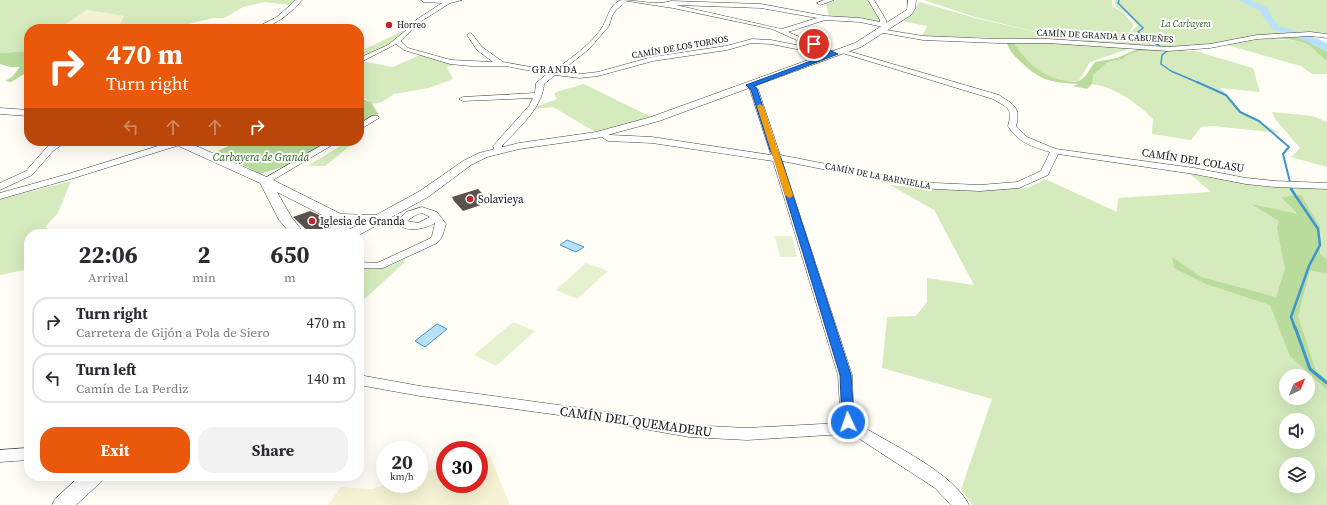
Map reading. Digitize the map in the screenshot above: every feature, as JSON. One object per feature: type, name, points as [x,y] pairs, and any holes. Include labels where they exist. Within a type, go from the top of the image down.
[{"type":"street","points":[[266,24],[279,18],[299,0]]},
{"type":"street","points":[[420,0],[438,7]]},
{"type":"street","points":[[424,0],[448,2],[459,0]]},
{"type":"street","points":[[499,151],[497,146],[528,113],[538,95],[540,83],[587,48],[606,26],[609,16],[614,9],[625,0]]},
{"type":"street","points":[[628,0],[667,5],[780,30],[830,53],[929,76],[996,97],[1009,105],[1014,111],[1015,115],[1012,126],[1017,134],[1033,143],[1055,151]]},
{"type":"street","points":[[820,3],[831,0]]},
{"type":"street","points":[[872,0],[883,20],[883,27]]},
{"type":"street","points":[[358,229],[369,221],[424,194],[467,163],[499,151],[519,146],[569,140],[622,130],[750,85],[830,53],[858,45],[883,27],[908,13],[911,9],[912,0]]},
{"type":"street","points":[[364,60],[380,52],[412,28],[418,21],[448,2]]},
{"type":"street","points":[[667,5],[671,3],[757,5],[825,18]]},
{"type":"street","name":"CAMÍN DE LOS TORNOS","points":[[397,40],[400,45],[406,49],[450,62],[501,64],[554,73],[590,75],[652,60],[727,48],[764,34],[825,18]]},
{"type":"street","name":"CAMÍN DE GRANDA A CABUEÑES","points":[[825,18],[860,20],[923,38],[1048,41],[1166,49],[1210,46],[1252,37],[1292,35],[1327,36]]},
{"type":"street","points":[[470,35],[476,46],[482,52],[501,64]]},
{"type":"street","name":"CAMÍN DE LOS TORNOS","points":[[746,42],[760,41],[830,53]]},
{"type":"street","name":"CAMÍN DE LOS TORNOS","points":[[380,52],[406,49]]},
{"type":"street","points":[[750,85],[754,89],[773,150],[777,158],[845,375],[848,422],[846,428]]},
{"type":"street","points":[[463,99],[538,95]]},
{"type":"street","points":[[0,111],[24,113]]},
{"type":"street","points":[[364,124],[375,118]]},
{"type":"street","name":"CAMÍN DE LA BARNIELLA","points":[[601,134],[608,138],[652,140],[700,148],[785,158],[908,183],[955,188],[991,188],[1024,183],[1043,176],[1049,171],[1055,157],[1055,151]]},
{"type":"street","points":[[0,187],[29,173],[50,149],[54,146]]},
{"type":"street","points":[[0,196],[72,176],[166,146]]},
{"type":"street","points":[[188,146],[265,181],[339,218],[369,221]]},
{"type":"street","points":[[265,181],[326,146]]},
{"type":"street","name":"CAMÍN DEL COLASU","points":[[1055,151],[1194,171],[1229,178],[1293,185],[1327,186]]},
{"type":"street","points":[[265,181],[286,220],[294,229]]},
{"type":"street","points":[[282,213],[285,207],[294,202],[310,203]]},
{"type":"street","points":[[364,265],[379,266],[433,241],[437,237],[441,224],[437,217]]},
{"type":"street","name":"CAMÍN DEL QUEMADERU","points":[[364,381],[420,391],[588,414],[688,431],[761,434],[846,428],[860,432],[928,474],[941,483],[962,505]]},
{"type":"street","points":[[0,456],[24,454]]},
{"type":"street","points":[[62,505],[88,481]]},
{"type":"shaded area","points":[[87,10],[124,16],[120,24],[66,24]]},
{"type":"shaded area","points":[[488,456],[490,456],[510,505],[328,505],[341,487],[372,489],[376,488],[376,493],[428,493],[428,471],[436,468],[436,493],[488,493]]},
{"type":"green space","points":[[0,0],[296,0],[290,5],[264,2],[243,7],[224,18],[213,18],[188,24],[120,24],[124,16],[87,10],[66,24],[24,24],[24,51],[0,53]]},
{"type":"green space","points":[[837,0],[869,0],[881,22],[829,17],[826,3]]},
{"type":"green space","name":"La Carbayera","points":[[924,0],[1112,0],[1113,7],[1123,12],[1134,25],[1130,31],[1134,33],[1132,31],[1137,25],[1126,13],[1116,7],[1114,0],[1327,0],[1327,33],[1298,32],[1298,34],[1257,37],[1210,46],[1162,49],[1138,35],[1157,48],[1080,41],[1040,33],[975,17]]},
{"type":"green space","points":[[920,2],[975,18],[1069,40],[922,36],[927,26],[901,21],[915,11],[918,3]]},
{"type":"green space","points":[[402,31],[406,31],[385,47],[364,58],[364,50]]},
{"type":"green space","points":[[1298,37],[1318,39],[1327,44],[1327,61],[1310,46],[1295,40],[1251,40]]},
{"type":"green space","points":[[1251,40],[1294,40],[1310,46],[1327,61],[1327,74],[1312,74],[1301,66],[1227,45]]},
{"type":"green space","points":[[1044,42],[1131,48],[1090,62],[1078,82],[1049,78],[1026,60],[1014,43]]},
{"type":"green space","points":[[1007,43],[1014,43],[1024,57],[1043,73],[1050,77],[1075,82],[1078,82],[1084,78],[1095,62],[1117,58],[1137,49],[1168,47],[1188,51],[1139,51],[1126,56],[1123,59],[1108,62],[1093,75],[1092,84],[1087,89],[1073,86],[1078,84],[1054,82],[1037,75],[1011,52]]},
{"type":"green space","points":[[24,51],[24,74],[11,82],[5,81],[12,77],[20,67],[10,67],[0,64],[0,53]]},
{"type":"green space","points":[[1139,51],[1195,51],[1253,68],[1260,92],[1220,88],[1242,112],[1280,133],[1214,126],[1201,127],[1191,140],[1152,134],[1153,119],[1140,107],[1109,88],[1092,84],[1092,75],[1108,62],[1123,59],[1126,56]]},
{"type":"green space","points":[[420,55],[454,65],[447,67],[453,79],[429,88],[394,94],[382,102],[373,104],[364,99],[364,63],[393,67]]},
{"type":"green space","points":[[584,84],[651,117],[597,133],[553,107],[534,109],[535,107],[557,99],[554,94],[556,92]]},
{"type":"green space","points":[[364,100],[371,102],[378,114],[364,121]]},
{"type":"green space","points":[[1272,112],[1313,116],[1327,122],[1327,167],[1291,157],[1300,148],[1276,120]]},
{"type":"green space","name":"Carbayera de Granda","points":[[229,146],[321,146],[289,165],[260,174],[217,151]]},
{"type":"green space","points":[[341,146],[350,146],[325,166],[307,166]]},
{"type":"green space","points":[[1190,174],[1271,187],[1327,188],[1327,505],[973,505],[961,490],[992,399],[882,368],[887,317],[916,316],[927,302],[927,278],[974,285],[934,210],[890,185],[932,189],[1024,188],[1045,179],[1117,212],[1118,198],[1211,192]]},
{"type":"green space","points":[[71,181],[58,213],[46,226],[47,229],[24,229],[24,270],[0,275],[0,199]]},
{"type":"green space","points":[[1301,195],[1320,227],[1320,254],[1327,259],[1327,274],[1310,270],[1298,316],[1316,371],[1327,380],[1327,390],[1315,379],[1315,369],[1304,369],[1290,356],[1270,305],[1206,284],[1174,268],[1172,257],[1201,277],[1276,297],[1285,269],[1277,228],[1279,221],[1251,204],[1298,214],[1281,197]]},
{"type":"green space","points":[[775,236],[792,236],[797,257],[780,257]]},
{"type":"green space","points":[[405,259],[404,263],[364,299],[364,268],[375,269],[390,266]]},
{"type":"green space","points":[[586,263],[608,271],[577,299],[556,290]]},
{"type":"green space","points":[[513,322],[535,331],[496,366],[474,355]]},
{"type":"water","points":[[567,240],[584,247],[576,252],[560,245]]},
{"type":"water","points":[[437,324],[447,329],[425,347],[415,341]]},
{"type":"building","name":"Solavieya","points":[[478,189],[490,202],[463,211],[452,197]]},
{"type":"building","name":"Iglesia de Granda","points":[[310,211],[321,216],[332,224],[330,229],[306,229],[293,217]]},
{"type":"waterway","points":[[1119,0],[1118,3],[1143,28],[1138,32],[1167,51],[1162,55],[1161,64],[1171,71],[1199,83]]},
{"type":"waterway","points":[[1242,0],[1265,10],[1267,17],[1276,28],[1298,34],[1325,46],[1327,49]]},
{"type":"waterway","points":[[1197,82],[1226,95],[1240,112],[1259,121],[1289,147],[1283,154],[1292,190]]},
{"type":"waterway","points":[[1291,189],[1318,229],[1320,245],[1309,266],[1291,317],[1295,328]]},
{"type":"waterway","points":[[1295,327],[1310,369],[1327,383]]},
{"type":"slow traffic","points":[[760,106],[773,150],[789,195]]},
{"type":"place","name":"Horreo","points":[[389,25]]},
{"type":"place","name":"Solavieya","points":[[470,199]]},
{"type":"place","name":"Iglesia de Granda","points":[[312,221]]},
{"type":"district","name":"GRANDA","points":[[555,69]]},
{"type":"route","points":[[814,44],[836,54],[750,85],[754,89],[773,150],[777,158],[845,375],[848,422]]}]
